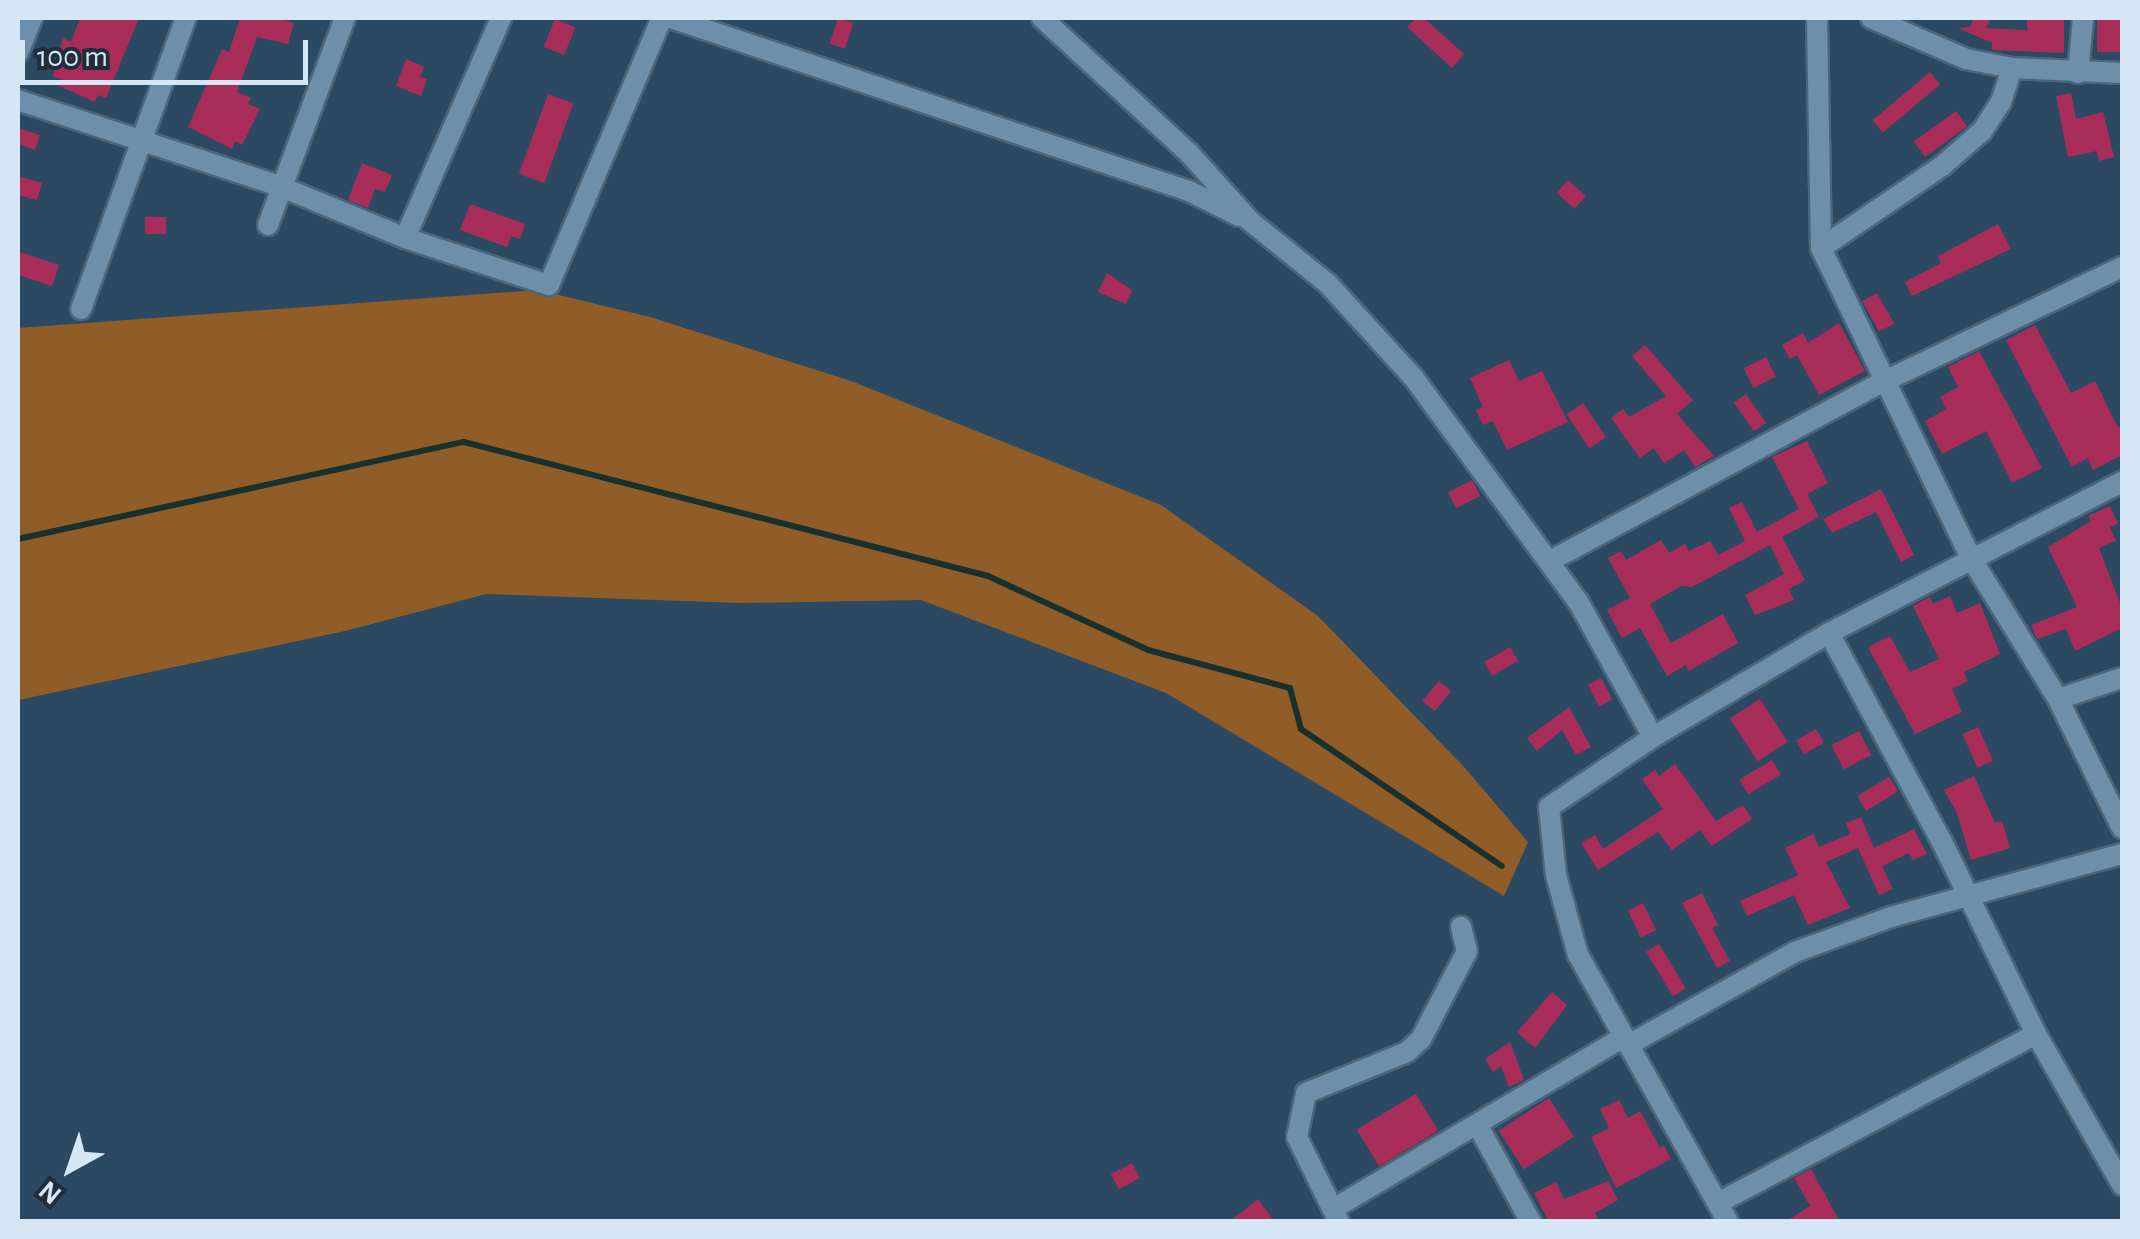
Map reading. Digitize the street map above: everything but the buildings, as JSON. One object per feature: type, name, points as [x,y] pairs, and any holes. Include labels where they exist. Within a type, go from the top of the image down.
[{"type":"street","points":[[18,54],[32,18]]},
{"type":"street","points":[[81,309],[186,18]]},
{"type":"street","points":[[268,225],[279,186],[345,18]]},
{"type":"street","points":[[405,238],[501,18]]},
{"type":"street","points":[[18,100],[140,144],[279,186],[405,238],[549,285],[662,18]]},
{"type":"street","points":[[671,18],[1190,191],[1250,221]]},
{"type":"street","points":[[1042,18],[1188,153],[1250,221],[1328,284],[1413,376],[1550,562],[1653,737]]},
{"type":"street","points":[[1816,18],[1821,248],[1971,558],[2058,700],[2122,828]]},
{"type":"street","points":[[1871,18],[1966,59],[2012,68],[2122,73]]},
{"type":"street","points":[[2078,72],[2083,18]]},
{"type":"street","points":[[1821,248],[1942,166],[1982,131],[2001,102],[2012,68]]},
{"type":"street","points":[[1550,562],[1883,382],[2122,267]]},
{"type":"street","points":[[2036,1034],[1723,1212],[1578,955],[1556,875],[1550,807],[1653,737],[1829,633],[2122,482]]},
{"type":"street","points":[[1829,633],[1970,897],[2036,1034],[2122,1185]]},
{"type":"street","points":[[2058,700],[2122,678]]},
{"type":"street","points":[[1461,927],[1468,951],[1421,1039],[1407,1052],[1306,1093],[1297,1138],[1337,1218],[1478,1126],[1626,1041],[1795,952],[1891,916],[2122,854]]},
{"type":"street","points":[[1478,1126],[1531,1222]]},
{"type":"shaded area","points":[[538,290],[650,317],[851,381],[1161,505],[1318,616],[1465,768],[1528,842],[1504,896],[1166,693],[921,600],[741,603],[486,594],[345,631],[18,700],[18,328]]},
{"type":"waterway","points":[[18,539],[464,442],[988,576],[1148,650],[1290,688],[1301,729],[1502,866]]}]
